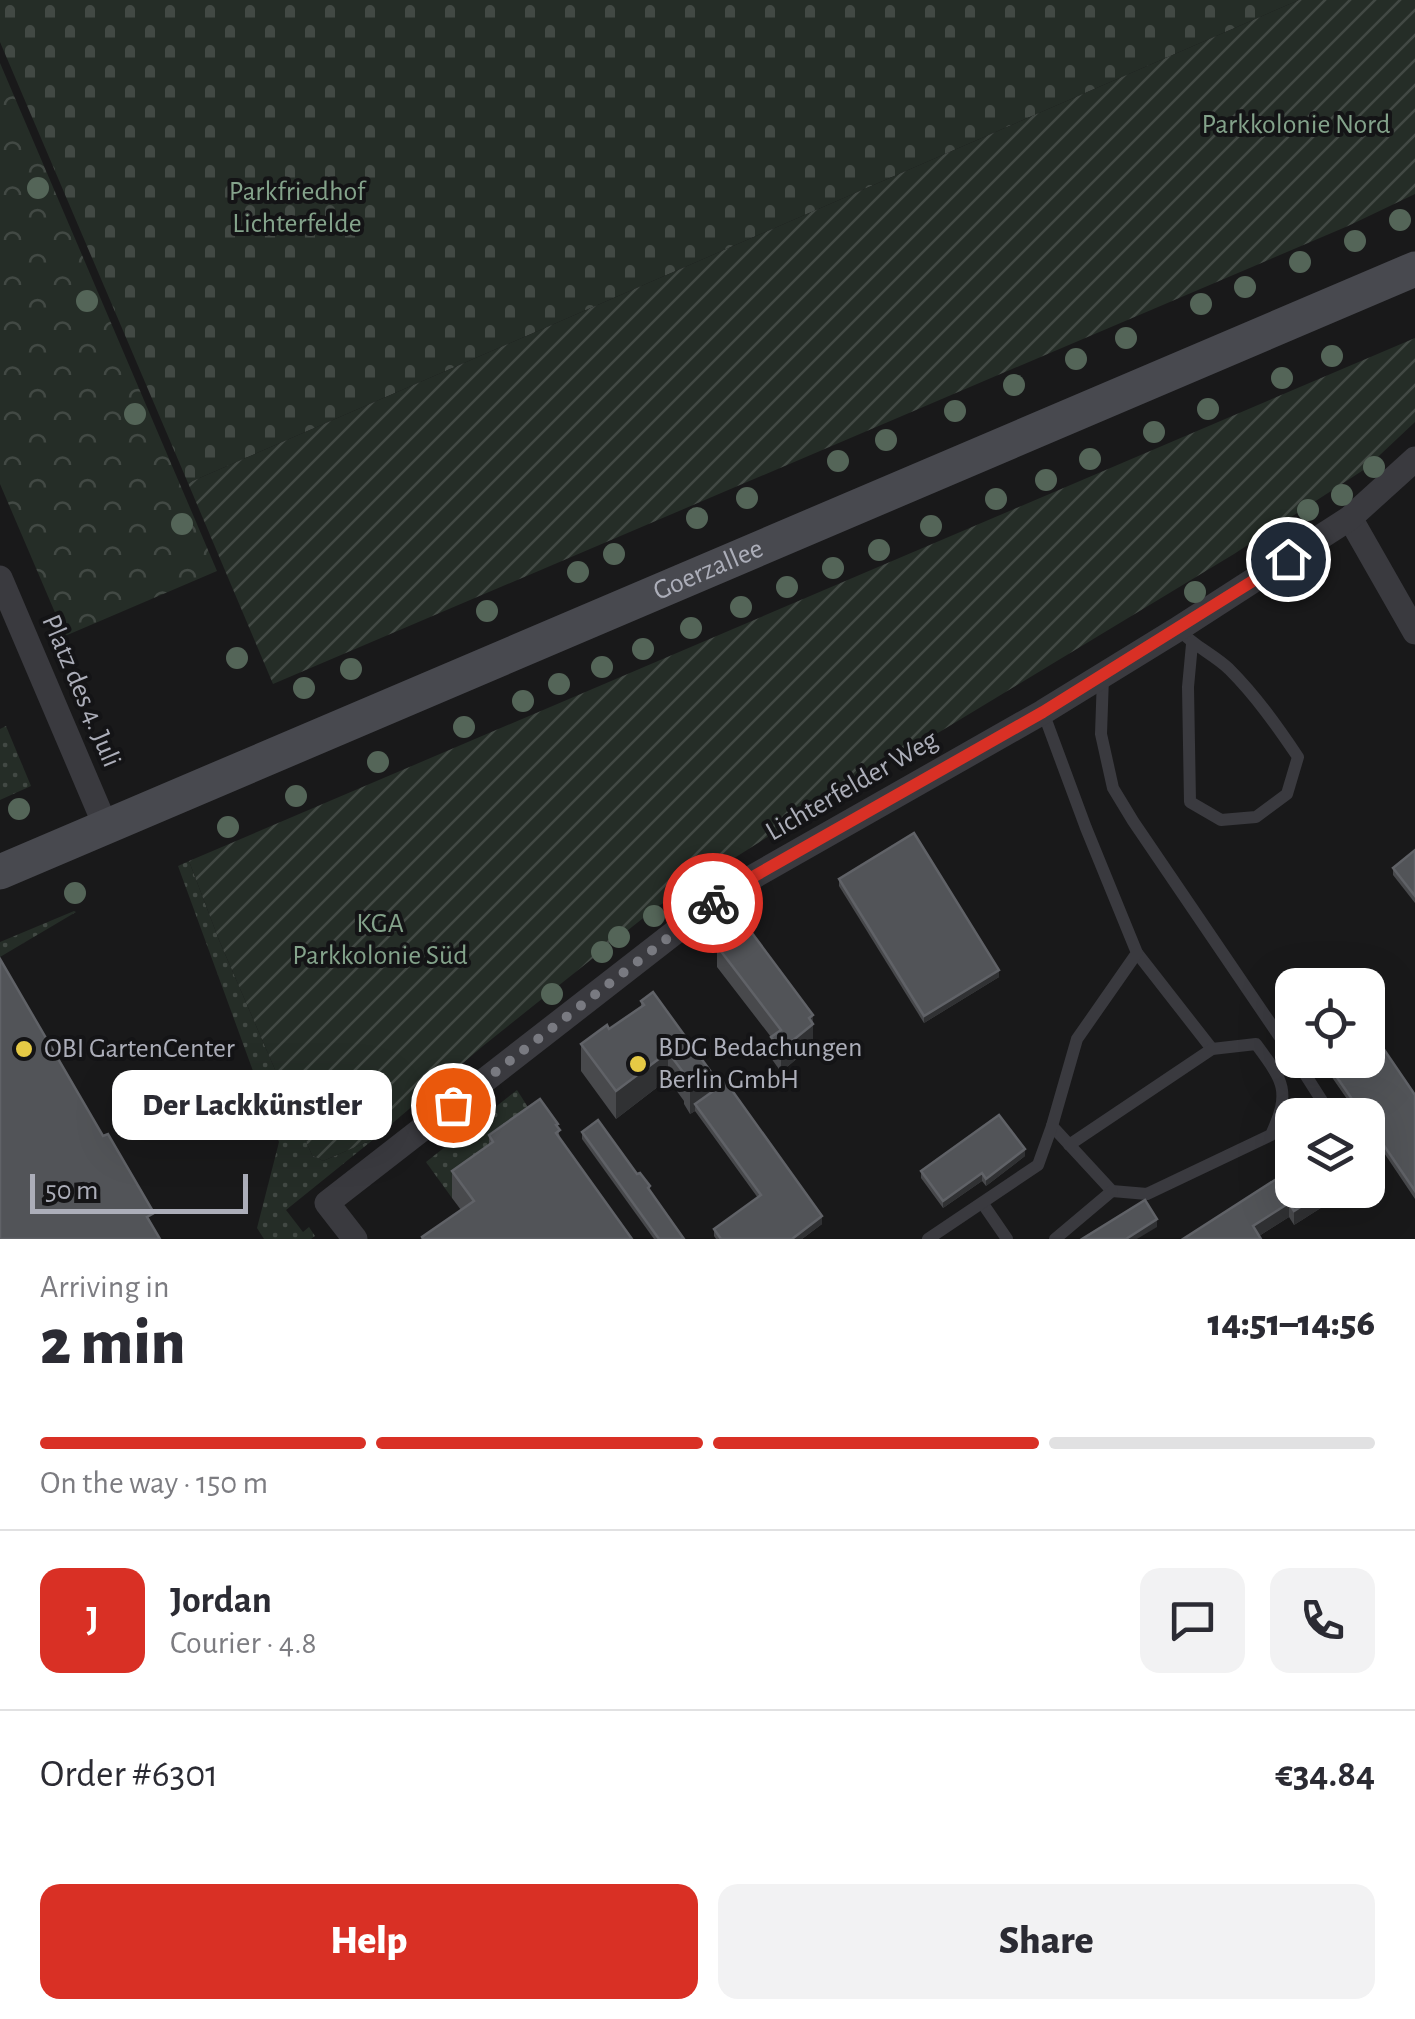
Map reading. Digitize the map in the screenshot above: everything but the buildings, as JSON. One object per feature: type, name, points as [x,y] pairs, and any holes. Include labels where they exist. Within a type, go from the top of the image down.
[{"type":"main road","name":"Goerzallee","points":[[0,872],[1415,269]]},
{"type":"street","name":"Lichterfelder Weg","points":[[355,1239],[327,1203],[728,891],[1103,674],[1185,637],[1350,518],[1415,459]]},
{"type":"street","points":[[1350,518],[1415,632]]},
{"type":"street","name":"Platz des 4. Juli","points":[[0,578],[106,828]]},
{"type":"lane","points":[[1185,637],[1226,666],[1268,712],[1298,757],[1288,794],[1256,817],[1222,820],[1190,802],[1185,637]]},
{"type":"lane","points":[[1103,674],[1100,734],[1113,788],[1275,1030]]},
{"type":"lane","points":[[1043,712],[1137,953],[1212,1049]]},
{"type":"lane","points":[[928,1239],[1038,1165],[1078,1039],[1137,953]]},
{"type":"lane","points":[[1052,1126],[1069,1145],[1112,1191],[1147,1194],[1271,1136],[1283,1109],[1282,1085],[1256,1044],[1212,1049],[1069,1145]]},
{"type":"lane","points":[[1055,1239],[1112,1191]]},
{"type":"lane","points":[[983,1204],[1007,1239]]},
{"type":"green space","name":"Parkfriedhof Lichterfelde","points":[[0,0],[1299,0],[188,483],[0,42]]},
{"type":"green space","name":"Parkkolonie Nord","points":[[1299,0],[1415,0],[1415,194],[273,684],[188,483]]},
{"type":"green space","points":[[0,63],[217,571],[65,636],[0,484]]},
{"type":"green space","name":"KGA Parkkolonie Süd","points":[[1415,338],[1415,422],[1365,469],[1234,554],[657,907],[374,1139],[323,1161],[312,1155],[189,861]]},
{"type":"green space","points":[[6,726],[31,786],[0,800],[0,729]]},
{"type":"green space","points":[[189,861],[312,1155],[323,1161],[374,1139],[286,1210],[303,1232],[309,1227],[315,1236],[311,1239],[264,1239],[257,1228],[279,1142],[178,866]]},
{"type":"green space","points":[[76,912],[0,957],[0,942]]},
{"type":"green space","points":[[517,1090],[540,1126],[452,1198],[426,1162]]},
{"type":"way so far","points":[[453,1105],[713,903]]},
{"type":"place","name":"OBI GartenCenter","points":[[24,1049]]},
{"type":"place","name":"BDG Bedachungen Berlin GmbH","points":[[638,1064]]},
{"type":"place","name":"Der Lackkünstler","points":[[453,1105]]},
{"type":"route","points":[[713,903],[1043,712],[1288,559]]}]
